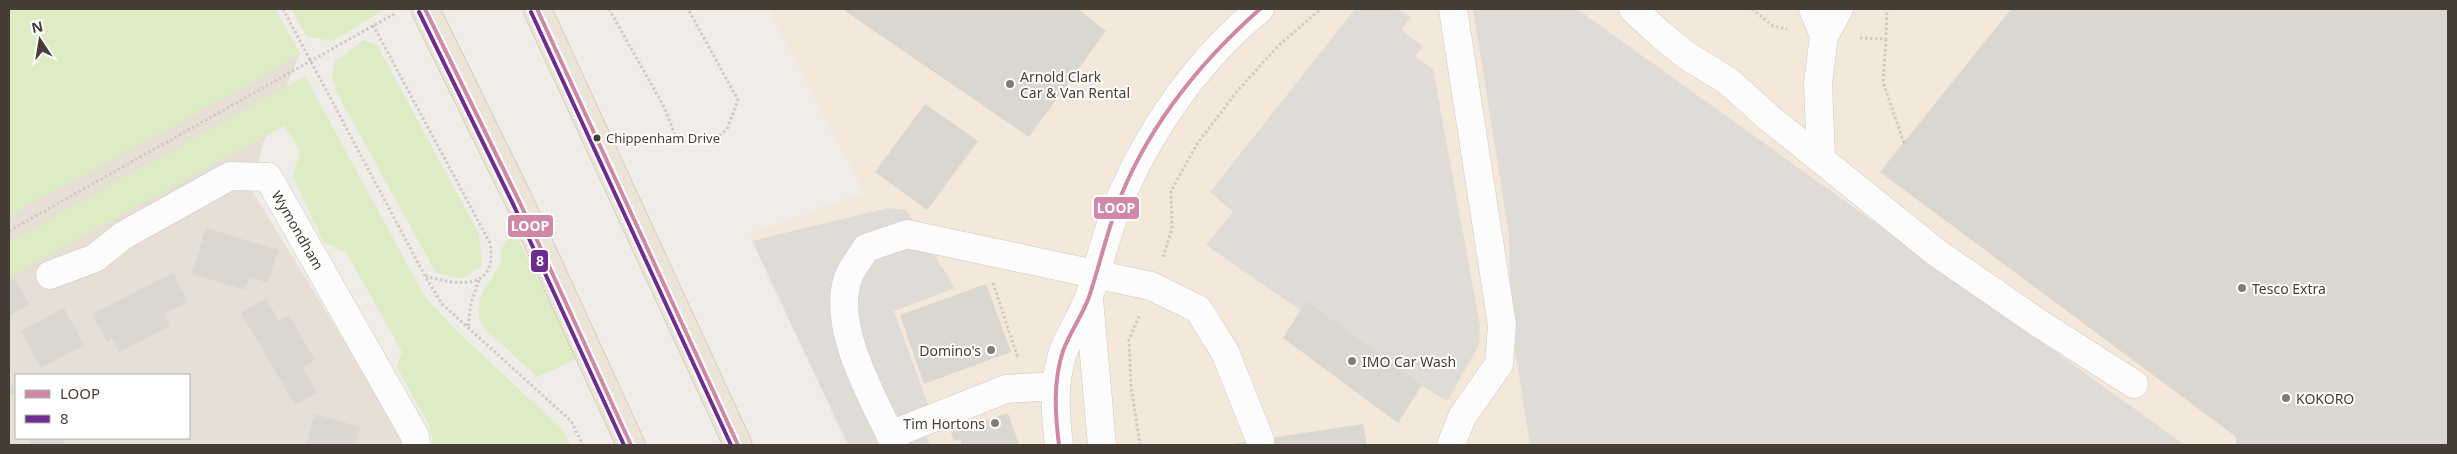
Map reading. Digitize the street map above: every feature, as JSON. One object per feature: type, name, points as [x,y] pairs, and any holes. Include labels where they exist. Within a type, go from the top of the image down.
[{"type":"highway","points":[[424,9],[520,203],[631,445]]},
{"type":"highway","points":[[537,9],[738,445]]},
{"type":"street","points":[[1059,445],[1055,386],[1064,352],[1092,285],[1122,194],[1142,155],[1175,100],[1245,21],[1260,9]]},
{"type":"street","points":[[1452,445],[1462,417],[1498,364],[1502,325],[1453,9]]},
{"type":"street","points":[[1633,9],[1686,55],[1728,81],[1767,116],[1936,253],[2040,324],[2134,384]]},
{"type":"street","points":[[1812,9],[1824,36]]},
{"type":"street","points":[[1821,159],[1818,83],[1824,36],[1839,9]]},
{"type":"street","name":"Wymondham","points":[[50,275],[95,258],[124,235],[230,176],[268,177],[415,436],[416,445]]},
{"type":"street","points":[[1055,386],[1006,389],[892,440],[853,350],[843,314],[848,277],[866,248],[907,234],[982,250],[1092,285],[1151,286],[1198,309],[1225,352],[1260,440]]},
{"type":"street","points":[[1092,285],[1102,445]]},
{"type":"path","points":[[283,9],[425,276],[442,304],[571,421],[583,445]]},
{"type":"path","points":[[608,9],[664,107],[675,135],[712,142],[727,128],[738,100],[688,9]]},
{"type":"path","points":[[1140,445],[1131,385],[1129,340],[1172,230],[1171,191],[1197,144],[1238,90],[1273,51],[1321,9]]},
{"type":"path","points":[[1887,9],[1883,82],[1904,143]]},
{"type":"path","points":[[9,231],[396,13]]},
{"type":"path","points":[[373,25],[490,243],[492,257],[488,270],[479,280],[471,303],[468,327]]},
{"type":"path","points":[[1824,36],[1886,39]]},
{"type":"path","points":[[982,250],[1027,387]]},
{"type":"path","points":[[425,276],[463,284],[479,280]]},
{"type":"shaded area","points":[[9,9],[275,9],[300,53],[262,146],[252,191],[395,424],[423,445],[9,445]]},
{"type":"shaded area","points":[[768,9],[2448,9],[2448,445],[848,445],[749,234],[865,193]]},
{"type":"shaded area","points":[[1355,9],[1398,9],[1411,17],[1401,30],[1423,46],[1415,57],[1433,69],[1480,326],[1479,345],[1447,401],[1300,310],[1206,245],[1233,212],[1210,192]]},
{"type":"shaded area","points":[[1473,9],[1577,9],[2185,445],[1530,445],[1511,325],[1509,234]]},
{"type":"shaded area","points":[[888,208],[906,210],[955,288],[894,311],[935,424],[925,433],[930,445],[848,445],[752,241]]},
{"type":"green space","points":[[9,9],[275,9],[300,53],[254,82],[9,216]]},
{"type":"green space","points":[[291,9],[381,9],[382,11],[333,41],[307,37]]},
{"type":"green space","points":[[364,40],[377,45],[479,234],[482,266],[462,279],[436,273],[338,95],[332,76],[335,61]]},
{"type":"green space","points":[[305,76],[425,297],[459,333],[562,429],[571,445],[433,445],[430,427],[397,367],[402,352],[346,252],[324,243],[293,177],[300,150],[284,126],[9,277],[9,242]]},
{"type":"green space","points":[[514,231],[577,359],[537,377],[486,330],[478,316],[481,295],[501,263],[501,249]]},
{"type":"building","name":"Arnold Clark Car & Van Rental","points":[[842,9],[1078,9],[1106,31],[1029,137]]},
{"type":"building","name":"Tesco Extra","points":[[2011,9],[2448,9],[2448,445],[2237,445],[2235,436],[1880,172]]},
{"type":"building","points":[[925,104],[978,141],[927,210],[875,172]]},
{"type":"building","points":[[206,228],[278,250],[268,283],[249,277],[245,290],[192,274]]},
{"type":"building","points":[[173,273],[188,302],[164,314],[170,326],[119,352],[112,339],[107,342],[92,314]]},
{"type":"building","points":[[15,279],[29,304],[9,316],[9,282]]},
{"type":"building","points":[[986,284],[1011,352],[924,384],[900,315]]},
{"type":"building","points":[[266,298],[279,321],[289,315],[315,360],[303,368],[317,392],[295,405],[241,313]]},
{"type":"building","name":"IMO Car Wash","points":[[1306,301],[1422,385],[1398,423],[1283,338]]},
{"type":"building","points":[[64,308],[84,345],[41,368],[21,331]]},
{"type":"building","points":[[9,378],[15,393],[9,396]]},
{"type":"building","name":"Tim Hortons","points":[[1008,413],[1019,445],[962,445],[960,439],[954,441],[951,432]]},
{"type":"building","points":[[315,414],[360,427],[355,445],[306,445]]},
{"type":"building","points":[[1363,424],[1367,445],[1233,445],[1233,444]]},
{"type":"building","points":[[28,439],[63,439],[66,445],[31,445]]},
{"type":"transit line","name":"LOOP","points":[[425,9],[520,203],[631,445]]},
{"type":"transit line","name":"LOOP","points":[[537,9],[738,445]]},
{"type":"transit line","name":"LOOP","points":[[1059,445],[1056,386],[1060,362],[1066,344],[1089,297],[1113,217],[1129,178],[1143,150],[1176,99],[1216,52],[1260,9]]},
{"type":"transit line","name":"8","points":[[419,12],[514,206],[624,445]]},
{"type":"transit line","name":"8","points":[[531,12],[731,445]]},
{"type":"place","name":"Arnold Clark Car & Van Rental","points":[[1010,84]]},
{"type":"place","name":"Chippenham Drive","points":[[597,138]]},
{"type":"place","name":"Tesco Extra","points":[[2242,288]]},
{"type":"place","name":"Domino's","points":[[991,350]]},
{"type":"place","name":"IMO Car Wash","points":[[1352,361]]},
{"type":"place","name":"KOKORO","points":[[2286,398]]},
{"type":"place","name":"Tim Hortons","points":[[995,423]]}]
